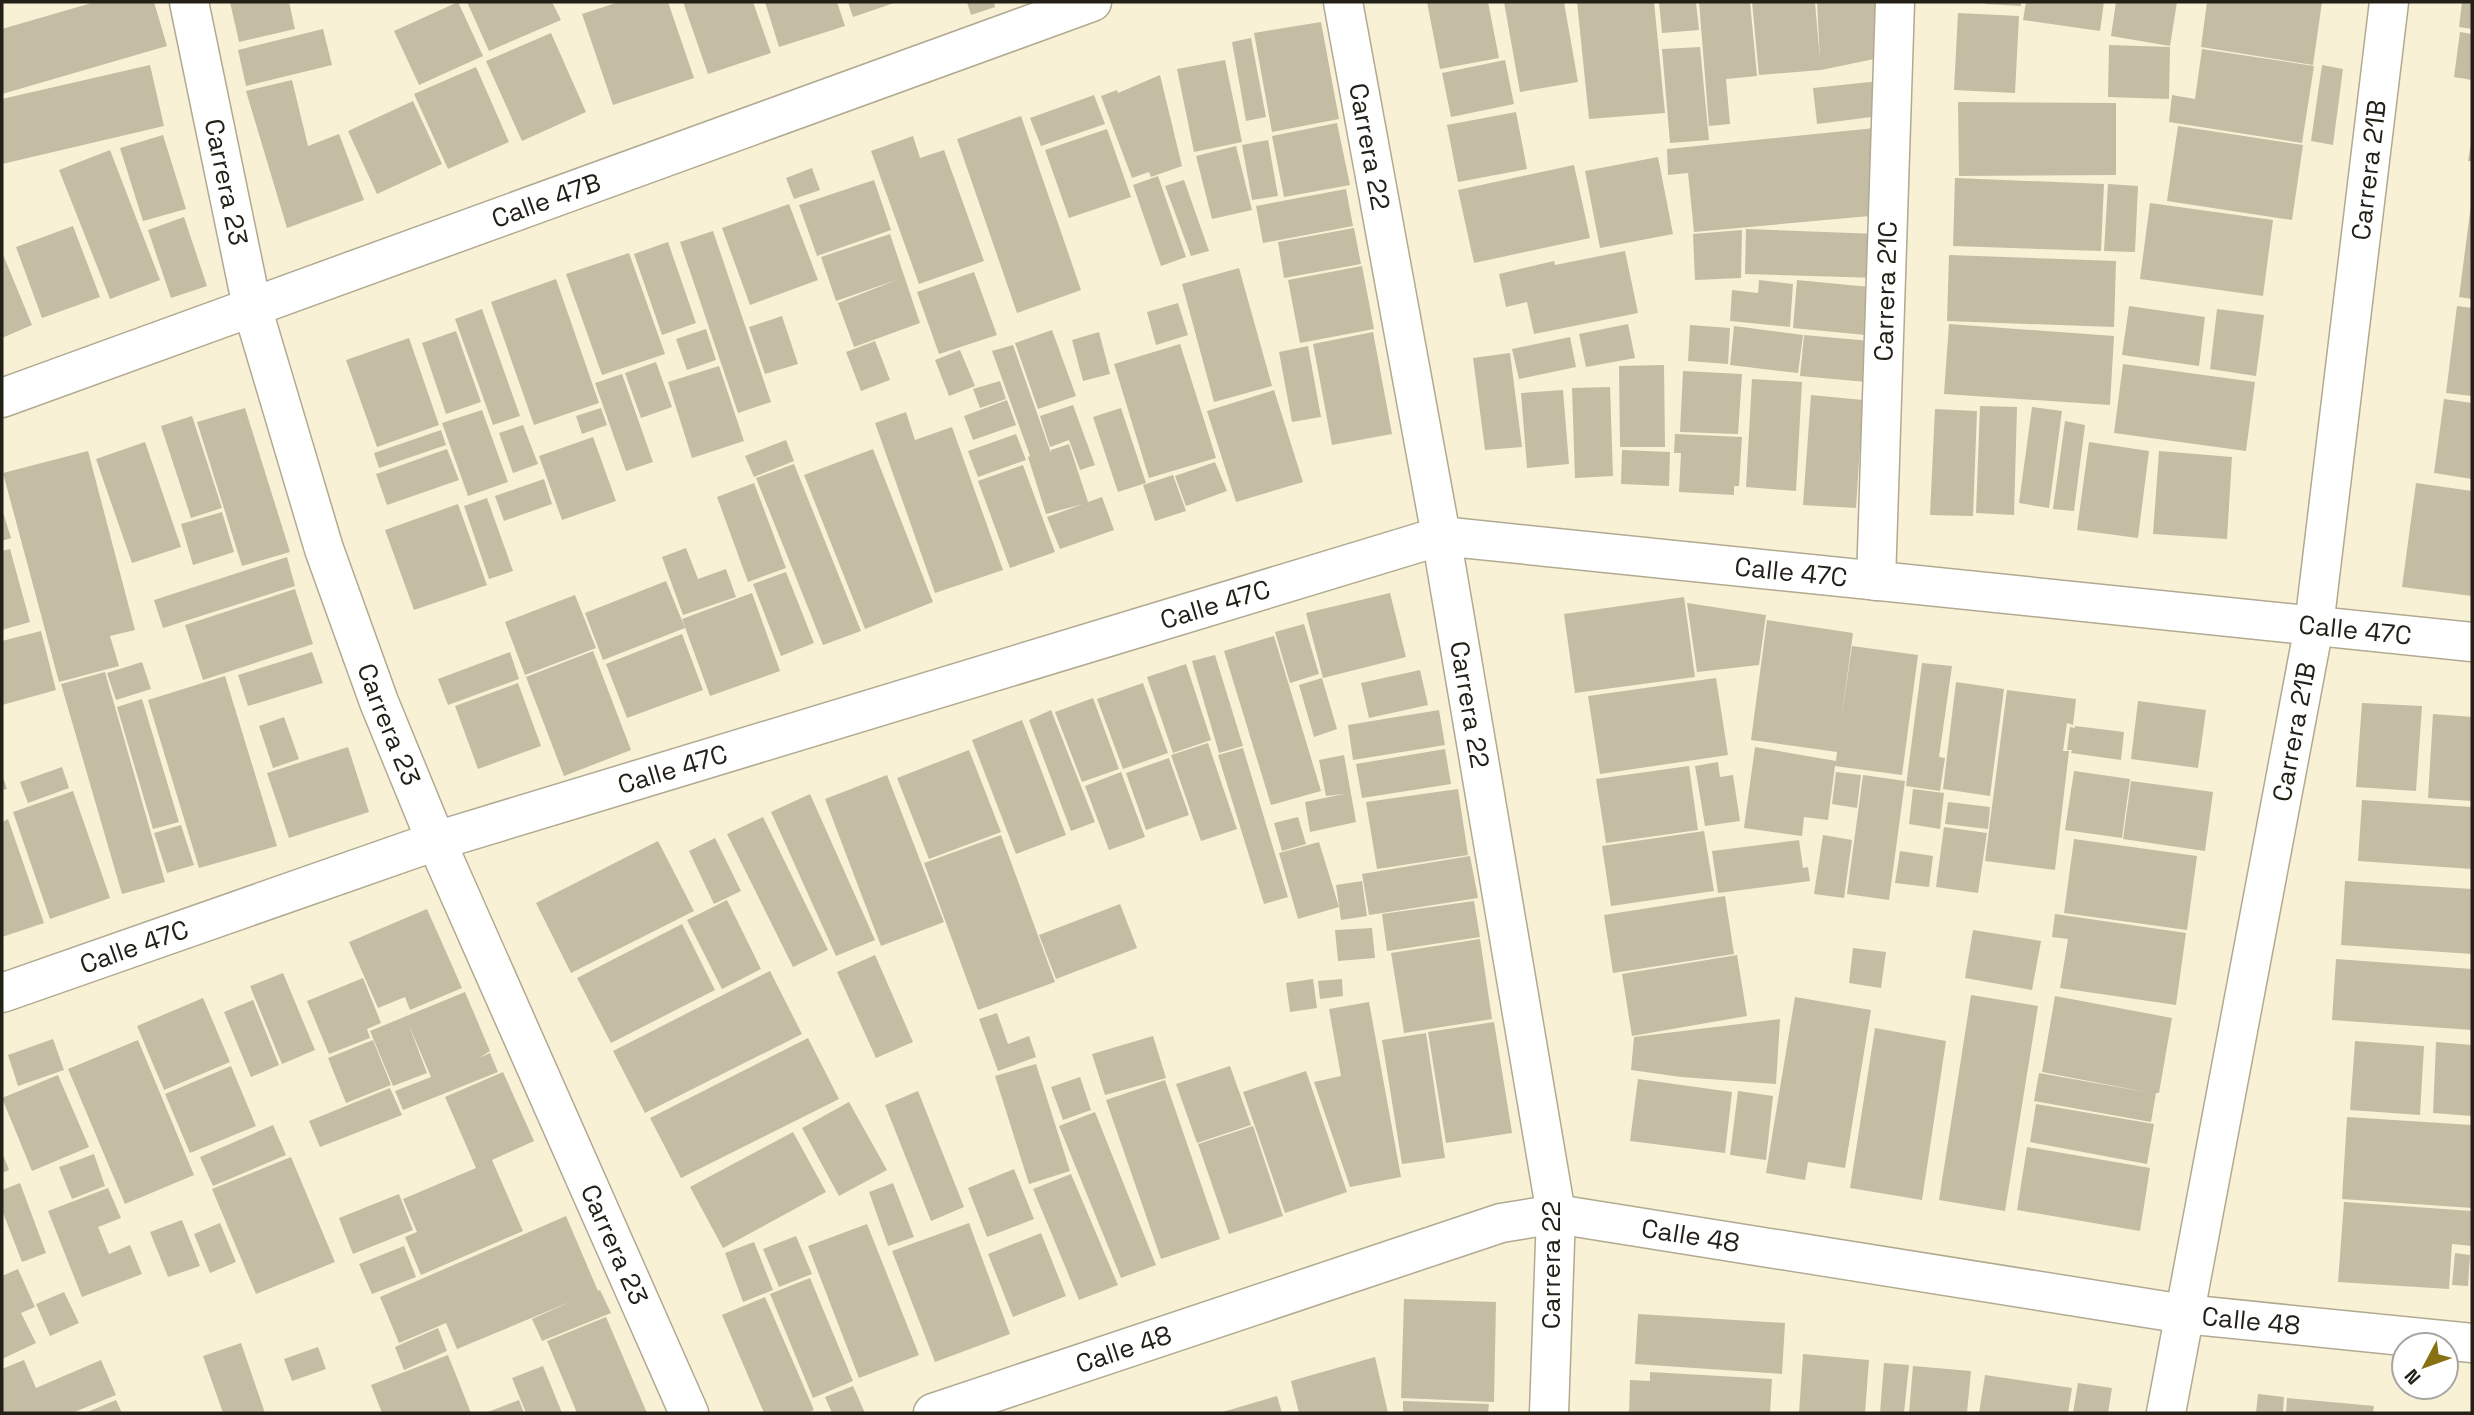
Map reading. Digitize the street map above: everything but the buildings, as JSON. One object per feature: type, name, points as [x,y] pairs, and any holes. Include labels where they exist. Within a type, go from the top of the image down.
[{"type":"street","name":"Carrera 23","points":[[189,2],[251,307],[324,549],[379,702],[436,841],[689,1413]]},
{"type":"street","name":"Calle 47B","points":[[2,398],[1092,2]]},
{"type":"street","name":"Carrera 22","points":[[1343,2],[1441,536],[1556,1214],[1549,1413]]},
{"type":"street","name":"Carrera 21C","points":[[1876,581],[1895,2]]},
{"type":"street","name":"Carrera 21B","points":[[2166,1413],[2314,626],[2389,2]]},
{"type":"street","name":"Calle 47C","points":[[2,993],[436,841],[1441,536],[2472,642]]},
{"type":"street","name":"Calle 48","points":[[933,1413],[1501,1223],[1556,1214],[2184,1314],[2472,1343]]}]
